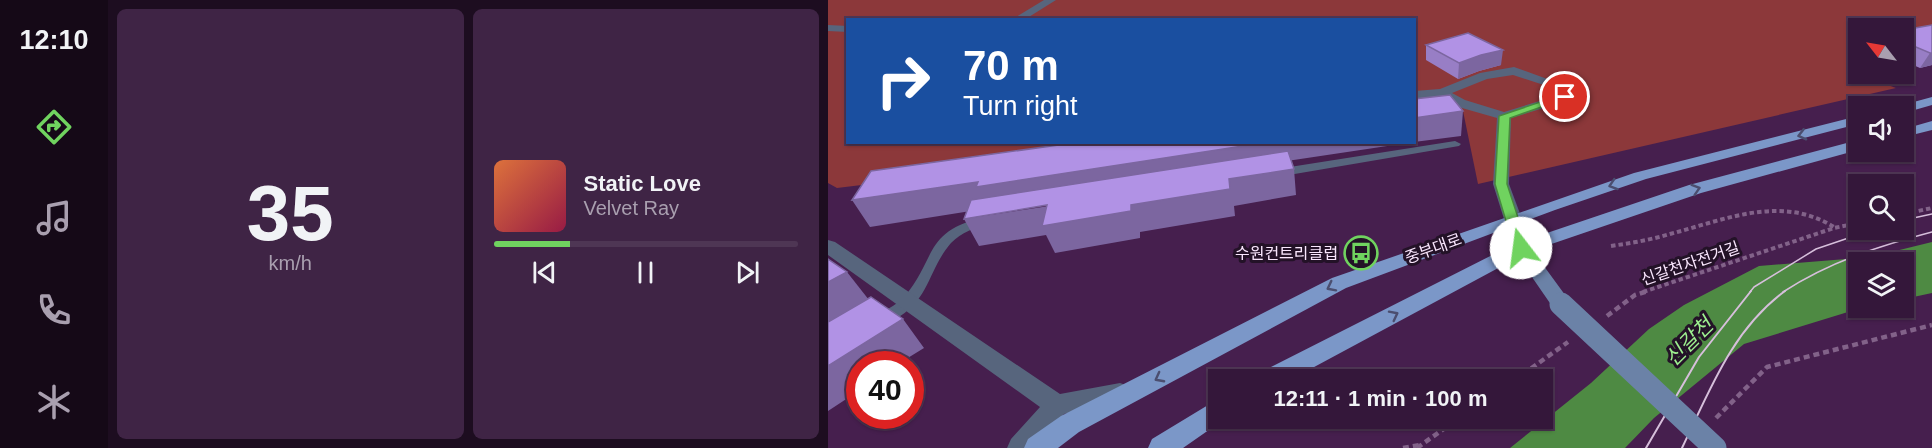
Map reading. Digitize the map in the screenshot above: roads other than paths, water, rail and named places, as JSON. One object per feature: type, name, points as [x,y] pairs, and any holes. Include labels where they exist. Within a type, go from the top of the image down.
[{"type":"main road","points":[[1914,106],[1932,101]]},
{"type":"main road","name":"중부대로","points":[[1037,448],[1070,424],[1340,283],[1513,219],[1640,176],[1848,123]]},
{"type":"main road","points":[[1914,130],[1932,125]]},
{"type":"main road","points":[[1289,369],[1475,274],[1521,248],[1695,189],[1848,148]]},
{"type":"main road","points":[[1161,448],[1208,417]]},
{"type":"street","points":[[1020,18],[1051,0]]},
{"type":"street","points":[[828,28],[846,29]]},
{"type":"street","points":[[1416,95],[1442,93],[1484,76],[1514,72],[1566,88],[1565,97],[1504,116],[1460,103],[1442,93]]},
{"type":"street","points":[[1504,116],[1501,184],[1521,248],[1561,304],[1715,448]]},
{"type":"street","points":[[828,246],[1057,405]]},
{"type":"street","points":[[1020,448],[1057,405],[1134,391]]},
{"type":"lane","points":[[1258,176],[1455,144]]},
{"type":"lane","points":[[869,327],[909,302],[947,236],[969,223],[992,219]]},
{"type":"water","points":[[1932,242],[1932,293],[1914,297],[1914,252],[1891,252]]},
{"type":"water","name":"신갈천","points":[[1848,259],[1848,312],[1744,344],[1654,418],[1625,448],[1510,448],[1534,429],[1553,429],[1553,413],[1591,383],[1649,329],[1684,305],[1759,266]]},
{"type":"tram line","points":[[1914,218],[1932,214]]},
{"type":"tram line","points":[[1783,292],[1800,281],[1855,256],[1932,232]]},
{"type":"tram line","points":[[1750,292],[1754,287],[1816,249],[1848,238]]},
{"type":"tram line","points":[[1646,448],[1699,357],[1751,291]]},
{"type":"tram line","points":[[1682,448],[1724,362],[1750,324],[1785,291]]},
{"type":"place","name":"수원컨트리클럽","points":[[1361,253]]}]
